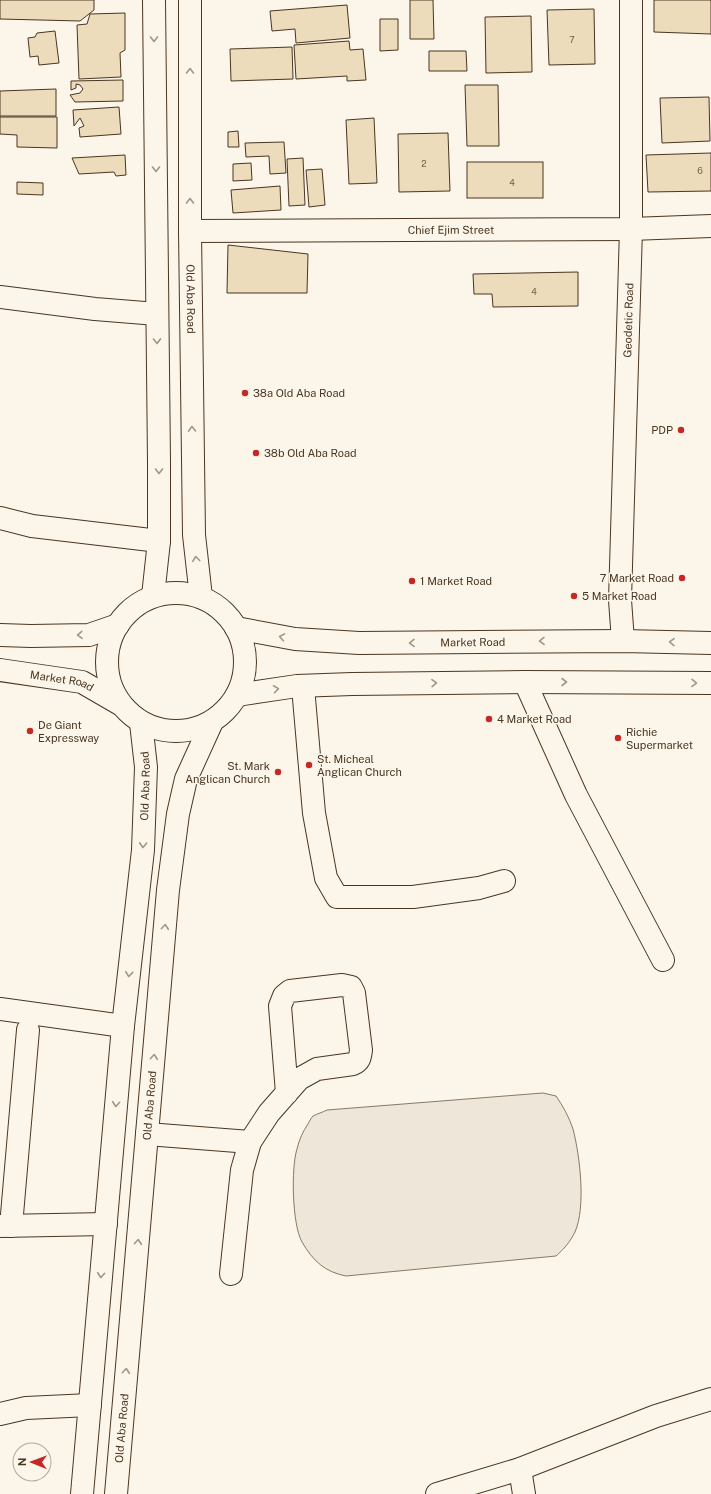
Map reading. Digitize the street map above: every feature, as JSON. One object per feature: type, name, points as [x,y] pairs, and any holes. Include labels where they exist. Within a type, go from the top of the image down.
[{"type":"main road","points":[[153,596],[159,541],[154,0]]},
{"type":"main road","name":"Old Aba Road","points":[[190,0],[190,232],[194,535],[201,597]]},
{"type":"main road","name":"Geodetic Road","points":[[623,641],[620,600],[631,228],[631,0]]},
{"type":"main road","name":"Chief Ejim Street","points":[[190,232],[711,226]]},
{"type":"main road","points":[[0,297],[95,309],[157,314]]},
{"type":"main road","points":[[0,518],[32,526],[159,541]]},
{"type":"main road","points":[[177,593],[201,597],[221,610],[230,618],[236,628],[244,650],[245,673],[237,695],[230,706],[211,724],[184,732],[169,732],[155,729],[141,722],[130,714],[120,704],[112,688],[107,671],[109,647],[112,635],[125,615],[133,608],[153,596],[177,593]]},
{"type":"main road","points":[[0,635],[89,635],[118,625]]},
{"type":"main road","name":"Market Road","points":[[236,628],[295,639],[359,643],[623,641],[711,643]]},
{"type":"main road","name":"Market Road","points":[[0,670],[82,682],[120,704]]},
{"type":"main road","points":[[237,695],[303,687],[360,684],[526,682],[711,683]]},
{"type":"main road","points":[[526,682],[576,795],[663,960]]},
{"type":"main road","points":[[303,687],[314,813],[326,878],[338,897],[413,897],[479,888],[504,881]]},
{"type":"main road","name":"Old Aba Road","points":[[82,1494],[123,1026],[143,850],[146,766],[141,722]]},
{"type":"main road","name":"Old Aba Road","points":[[116,1494],[168,890],[178,814],[186,779],[211,724]]},
{"type":"main road","points":[[231,1274],[242,1170],[250,1142],[269,1113],[287,1094],[299,1080],[317,1069],[353,1064],[358,1062],[360,1058],[361,1050],[354,993],[350,987],[342,985],[290,991],[284,996],[280,1006],[287,1094]]},
{"type":"main road","points":[[0,1009],[123,1026]]},
{"type":"main road","points":[[28,1030],[5,1226],[106,1224]]},
{"type":"main road","points":[[147,1134],[250,1142]]},
{"type":"main road","points":[[437,1494],[520,1469],[656,1416],[711,1399]]},
{"type":"main road","points":[[0,1414],[26,1408],[90,1405]]},
{"type":"main road","points":[[520,1469],[524,1494]]},
{"type":"shaded area","points":[[543,1093],[556,1096],[568,1116],[576,1140],[580,1167],[581,1196],[578,1222],[571,1239],[556,1256],[346,1276],[332,1272],[320,1265],[306,1249],[302,1242],[296,1223],[293,1182],[295,1158],[300,1139],[313,1116],[327,1110]]},
{"type":"building","points":[[0,0],[94,0],[94,10],[80,21],[0,19]]},
{"type":"building","points":[[410,0],[433,0],[434,39],[410,39]]},
{"type":"building","points":[[654,0],[711,0],[711,34],[654,32]]},
{"type":"building","points":[[347,5],[350,38],[296,43],[295,29],[272,31],[270,11]]},
{"type":"building","points":[[594,9],[595,64],[549,65],[547,10]]},
{"type":"building","points":[[125,13],[125,50],[120,53],[121,77],[79,79],[77,25],[87,24],[90,14]]},
{"type":"building","points":[[531,16],[532,72],[486,73],[485,17]]},
{"type":"building","points":[[380,19],[398,19],[398,50],[380,51]]},
{"type":"building","points":[[55,31],[59,63],[39,65],[38,56],[30,57],[28,38],[35,37],[37,33]]},
{"type":"building","points":[[349,41],[350,50],[363,49],[366,80],[347,81],[347,76],[296,79],[294,45]]},
{"type":"building","points":[[292,47],[293,79],[231,81],[230,49]]},
{"type":"building","points":[[429,51],[466,51],[467,71],[429,71]]},
{"type":"building","points":[[123,80],[123,101],[75,102],[70,95],[80,93],[83,89],[80,85],[76,84],[76,88],[71,90],[71,81]]},
{"type":"building","points":[[465,85],[498,85],[499,146],[467,146]]},
{"type":"building","points":[[56,89],[56,116],[0,116],[0,91]]},
{"type":"building","points":[[709,97],[710,141],[662,143],[660,98]]},
{"type":"building","points":[[119,107],[121,134],[80,137],[79,128],[84,126],[80,118],[74,126],[73,110]]},
{"type":"building","points":[[0,117],[57,117],[57,148],[17,147],[17,135],[0,134]]},
{"type":"building","points":[[374,118],[377,183],[349,184],[346,120]]},
{"type":"building","points":[[238,131],[239,147],[228,147],[228,132]]},
{"type":"building","points":[[448,133],[450,191],[399,192],[398,134]]},
{"type":"building","points":[[284,142],[286,173],[270,174],[269,156],[246,157],[245,143]]},
{"type":"building","points":[[711,153],[711,191],[648,192],[646,155]]},
{"type":"building","points":[[125,155],[126,175],[116,176],[114,172],[79,174],[72,158]]},
{"type":"building","points":[[303,158],[305,205],[289,206],[287,159]]},
{"type":"building","points":[[467,162],[543,162],[543,198],[467,198]]},
{"type":"building","points":[[251,163],[252,180],[233,181],[233,164]]},
{"type":"building","points":[[322,169],[325,205],[309,207],[306,170]]},
{"type":"building","points":[[17,182],[43,183],[43,195],[17,194]]},
{"type":"building","points":[[280,186],[281,210],[233,213],[231,190]]},
{"type":"building","points":[[228,245],[308,254],[307,293],[227,293]]},
{"type":"building","points":[[578,272],[578,306],[493,307],[492,294],[474,294],[473,274]]},
{"type":"place","name":"38a Old Aba Road","points":[[245,393]]},
{"type":"place","name":"PDP","points":[[681,430]]},
{"type":"place","name":"38b Old Aba Road","points":[[256,453]]},
{"type":"place","name":"7 Market Road","points":[[682,578]]},
{"type":"place","name":"1 Market Road","points":[[412,581]]},
{"type":"place","name":"5 Market Road","points":[[574,596]]},
{"type":"place","name":"4 Market Road","points":[[489,719]]},
{"type":"place","name":"De Giant Expressway","points":[[30,731]]},
{"type":"place","name":"Richie Supermarket","points":[[618,738]]},
{"type":"place","name":"St. Micheal Anglican Church","points":[[309,765]]},
{"type":"place","name":"St. Mark Anglican Church","points":[[278,772]]}]
